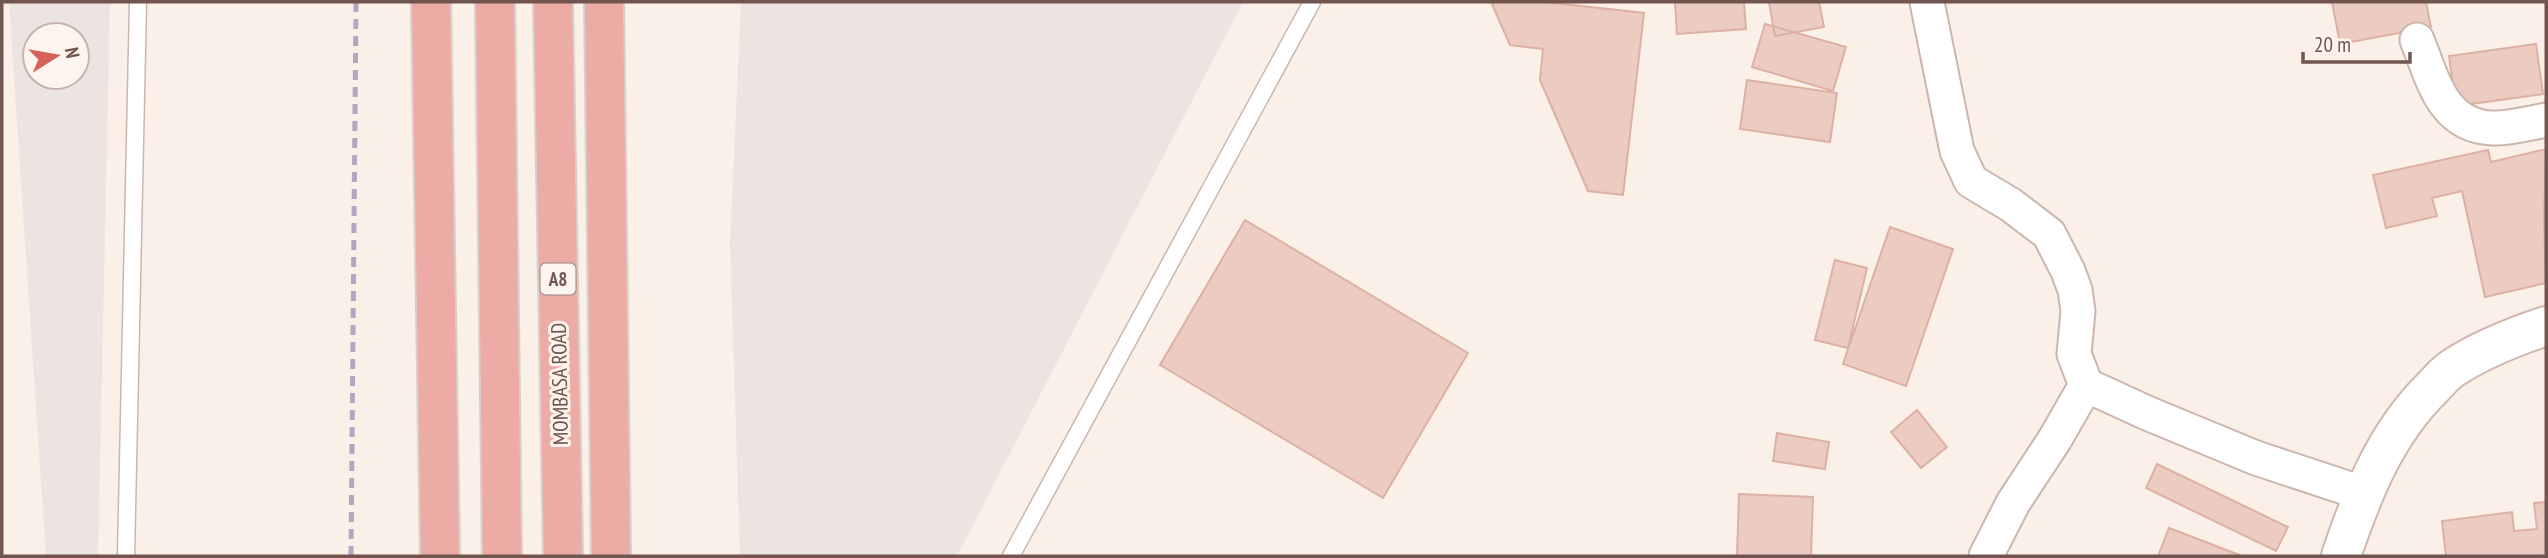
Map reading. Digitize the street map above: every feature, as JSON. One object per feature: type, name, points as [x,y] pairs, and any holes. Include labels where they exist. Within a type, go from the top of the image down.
[{"type":"highway","points":[[431,2],[440,556]]},
{"type":"highway","points":[[495,2],[502,556]]},
{"type":"highway","name":"MOMBASA ROAD","points":[[553,2],[563,556]]},
{"type":"highway","points":[[604,2],[611,556]]},
{"type":"street","points":[[1927,2],[1963,167],[1971,181],[2011,205],[2049,234],[2075,290],[2078,311],[2074,354],[2086,385],[2256,458],[2362,493]]},
{"type":"street","points":[[2417,40],[2442,103],[2473,126],[2495,129],[2546,120]]},
{"type":"street","points":[[2341,556],[2362,493],[2402,422],[2417,403],[2451,370],[2502,340],[2546,326]]},
{"type":"street","points":[[1986,556],[2013,503],[2086,385]]},
{"type":"lane","points":[[126,556],[138,2]]},
{"type":"lane","points":[[1011,556],[1312,2]]},
{"type":"shaded area","points":[[9,2],[110,2],[98,556],[46,556]]},
{"type":"shaded area","points":[[741,2],[1243,2],[957,556],[740,556],[730,242]]},
{"type":"building","points":[[1491,2],[1545,2],[1644,13],[1623,195],[1588,191],[1540,80],[1543,49],[1510,45]]},
{"type":"building","points":[[1675,2],[1744,2],[1746,29],[1677,34]]},
{"type":"building","points":[[1769,2],[1819,2],[1824,27],[1775,36]]},
{"type":"building","points":[[2332,2],[2426,2],[2431,27],[2340,44]]},
{"type":"building","points":[[1765,24],[1846,47],[1833,91],[1752,67]]},
{"type":"building","points":[[2536,44],[2543,94],[2456,106],[2449,56]]},
{"type":"building","points":[[1747,80],[1837,93],[1830,142],[1740,129]]},
{"type":"building","points":[[2546,149],[2546,283],[2485,297],[2462,191],[2432,198],[2437,216],[2386,228],[2373,175],[2488,150],[2491,162]]},
{"type":"building","points":[[1245,220],[1468,353],[1383,498],[1160,365]]},
{"type":"building","points":[[1890,227],[1953,249],[1906,386],[1843,364]]},
{"type":"building","points":[[1835,260],[1867,268],[1848,348],[1815,340]]},
{"type":"building","points":[[1917,410],[1947,447],[1921,468],[1891,432]]},
{"type":"building","points":[[1777,433],[1829,442],[1825,469],[1773,461]]},
{"type":"building","points":[[2157,464],[2288,527],[2276,551],[2146,488]]},
{"type":"building","points":[[1739,494],[1813,497],[1811,556],[1737,556]]},
{"type":"building","points":[[2546,502],[2544,556],[2446,556],[2442,521],[2512,512],[2514,531],[2537,529],[2534,503]]},
{"type":"building","points":[[2169,528],[2242,556],[2158,556]]},
{"type":"railway","points":[[351,556],[356,2]]}]
